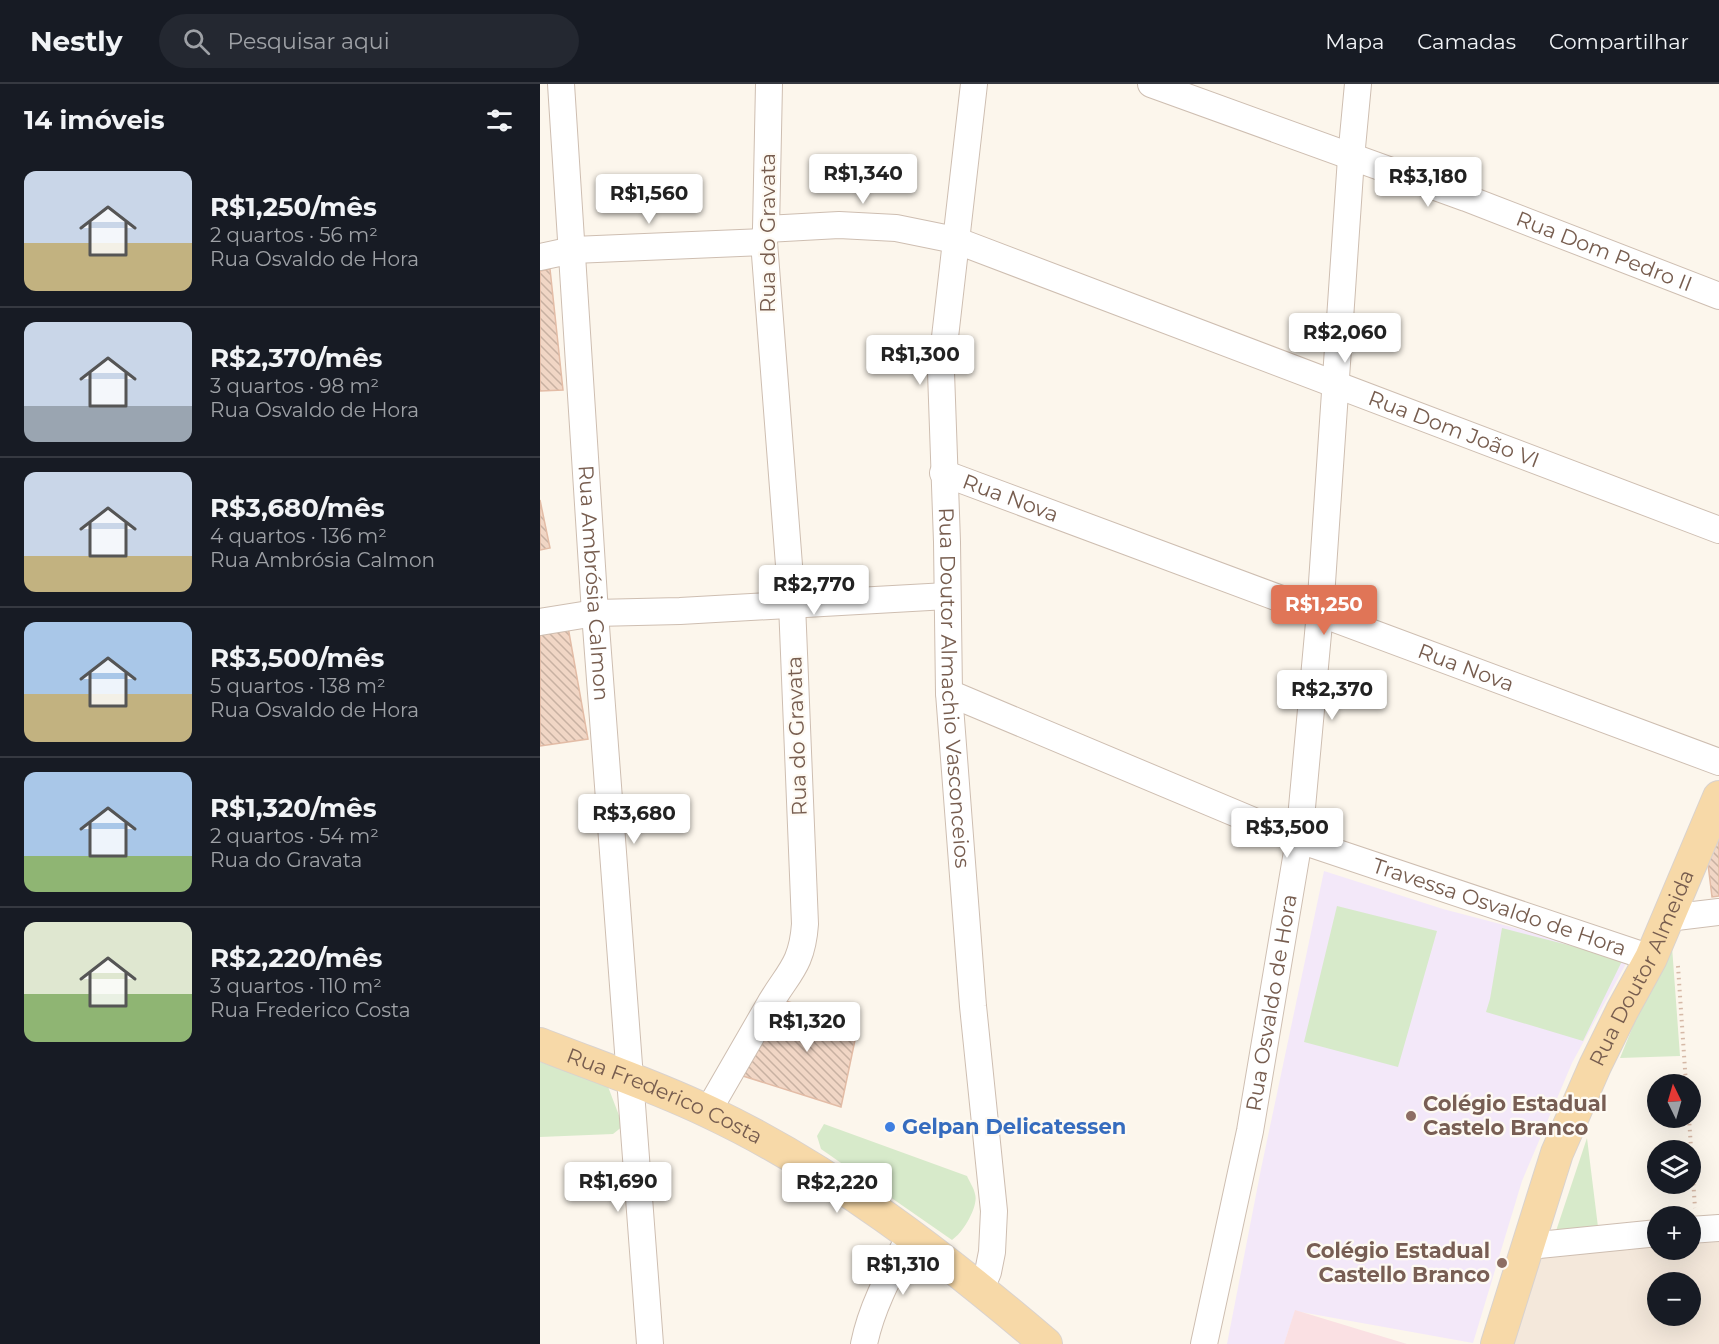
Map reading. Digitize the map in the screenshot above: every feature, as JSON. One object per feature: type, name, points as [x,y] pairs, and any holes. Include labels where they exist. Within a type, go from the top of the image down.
[{"type":"main road","name":"Rua Doutor Almeida","points":[[1497,1344],[1557,1153],[1599,1057],[1665,962],[1668,918],[1719,797]]},
{"type":"main road","name":"Rua Frederico Costa","points":[[540,1044],[708,1111],[763,1139],[865,1203],[981,1289],[1046,1344]]},
{"type":"street","name":"Rua Ambrósia Calmon","points":[[561,84],[595,613],[650,1344]]},
{"type":"street","name":"Rua do Gravata","points":[[708,1111],[771,1002],[795,968],[804,939],[792,604],[765,235],[769,84]]},
{"type":"street","name":"Rua Doutor Almachio Vasconceios","points":[[974,84],[941,372],[949,693],[973,1006],[994,1211],[992,1252],[988,1272],[981,1289]]},
{"type":"street","name":"Rua Dom Pedro II","points":[[1151,84],[1466,198],[1719,296]]},
{"type":"street","name":"Rua Osvaldo de Hora","points":[[1204,1344],[1250,1131],[1299,840],[1320,612],[1358,84]]},
{"type":"street","name":"Rua Dom João VI","points":[[540,257],[573,250],[765,235],[839,225],[885,228],[955,240],[1719,530]]},
{"type":"street","name":"Rua Nova","points":[[943,473],[1719,762]]},
{"type":"street","points":[[540,622],[595,613],[680,611],[947,596]]},
{"type":"street","name":"Travessa Osvaldo de Hora","points":[[949,693],[1299,840],[1665,962]]},
{"type":"street","points":[[1668,918],[1719,912]]},
{"type":"street","points":[[1528,1246],[1647,1234]]},
{"type":"street","points":[[864,1344],[868,1323],[877,1298],[910,1236]]},
{"type":"path","points":[[1665,962],[1684,1074]]},
{"type":"path","points":[[1690,1128],[1702,1229]]},
{"type":"shaded area","name":"Colégio Estadual Castelo Branco","points":[[1324,871],[1443,909],[1629,958],[1572,1063],[1522,1181],[1473,1343],[1295,1311],[1284,1344],[1227,1344],[1261,1169]]},
{"type":"shaded area","points":[[1719,1242],[1719,1344],[1509,1344],[1534,1256],[1647,1247],[1647,1260],[1701,1260],[1701,1243]]},
{"type":"shaded area","points":[[1295,1310],[1407,1344],[1284,1344]]},
{"type":"green space","points":[[1337,906],[1437,931],[1398,1067],[1304,1042]]},
{"type":"green space","points":[[1502,928],[1623,959],[1583,1041],[1486,1012]]},
{"type":"green space","points":[[1671,933],[1680,1056],[1620,1058]]},
{"type":"green space","points":[[540,1062],[607,1084],[623,1126],[613,1134],[540,1137]]},
{"type":"green space","points":[[824,1124],[967,1176],[976,1199],[969,1219],[961,1232],[952,1240],[821,1149],[817,1136]]},
{"type":"green space","points":[[1587,1138],[1598,1227],[1556,1231]]},
{"type":"building","points":[[550,269],[563,390],[540,391],[540,271]]},
{"type":"building","points":[[540,500],[550,548],[540,550]]},
{"type":"building","points":[[568,627],[588,739],[540,746],[540,633]]},
{"type":"building","points":[[1719,831],[1719,896],[1712,897],[1707,856]]},
{"type":"building","points":[[785,1001],[859,1021],[841,1107],[743,1076]]},
{"type":"place","name":"Colégio Estadual Castelo Branco","points":[[1411,1116]]},
{"type":"place","name":"Gelpan Delicatessen","points":[[890,1127]]},
{"type":"place","name":"Colégio Estadual Castello Branco","points":[[1502,1263]]}]
